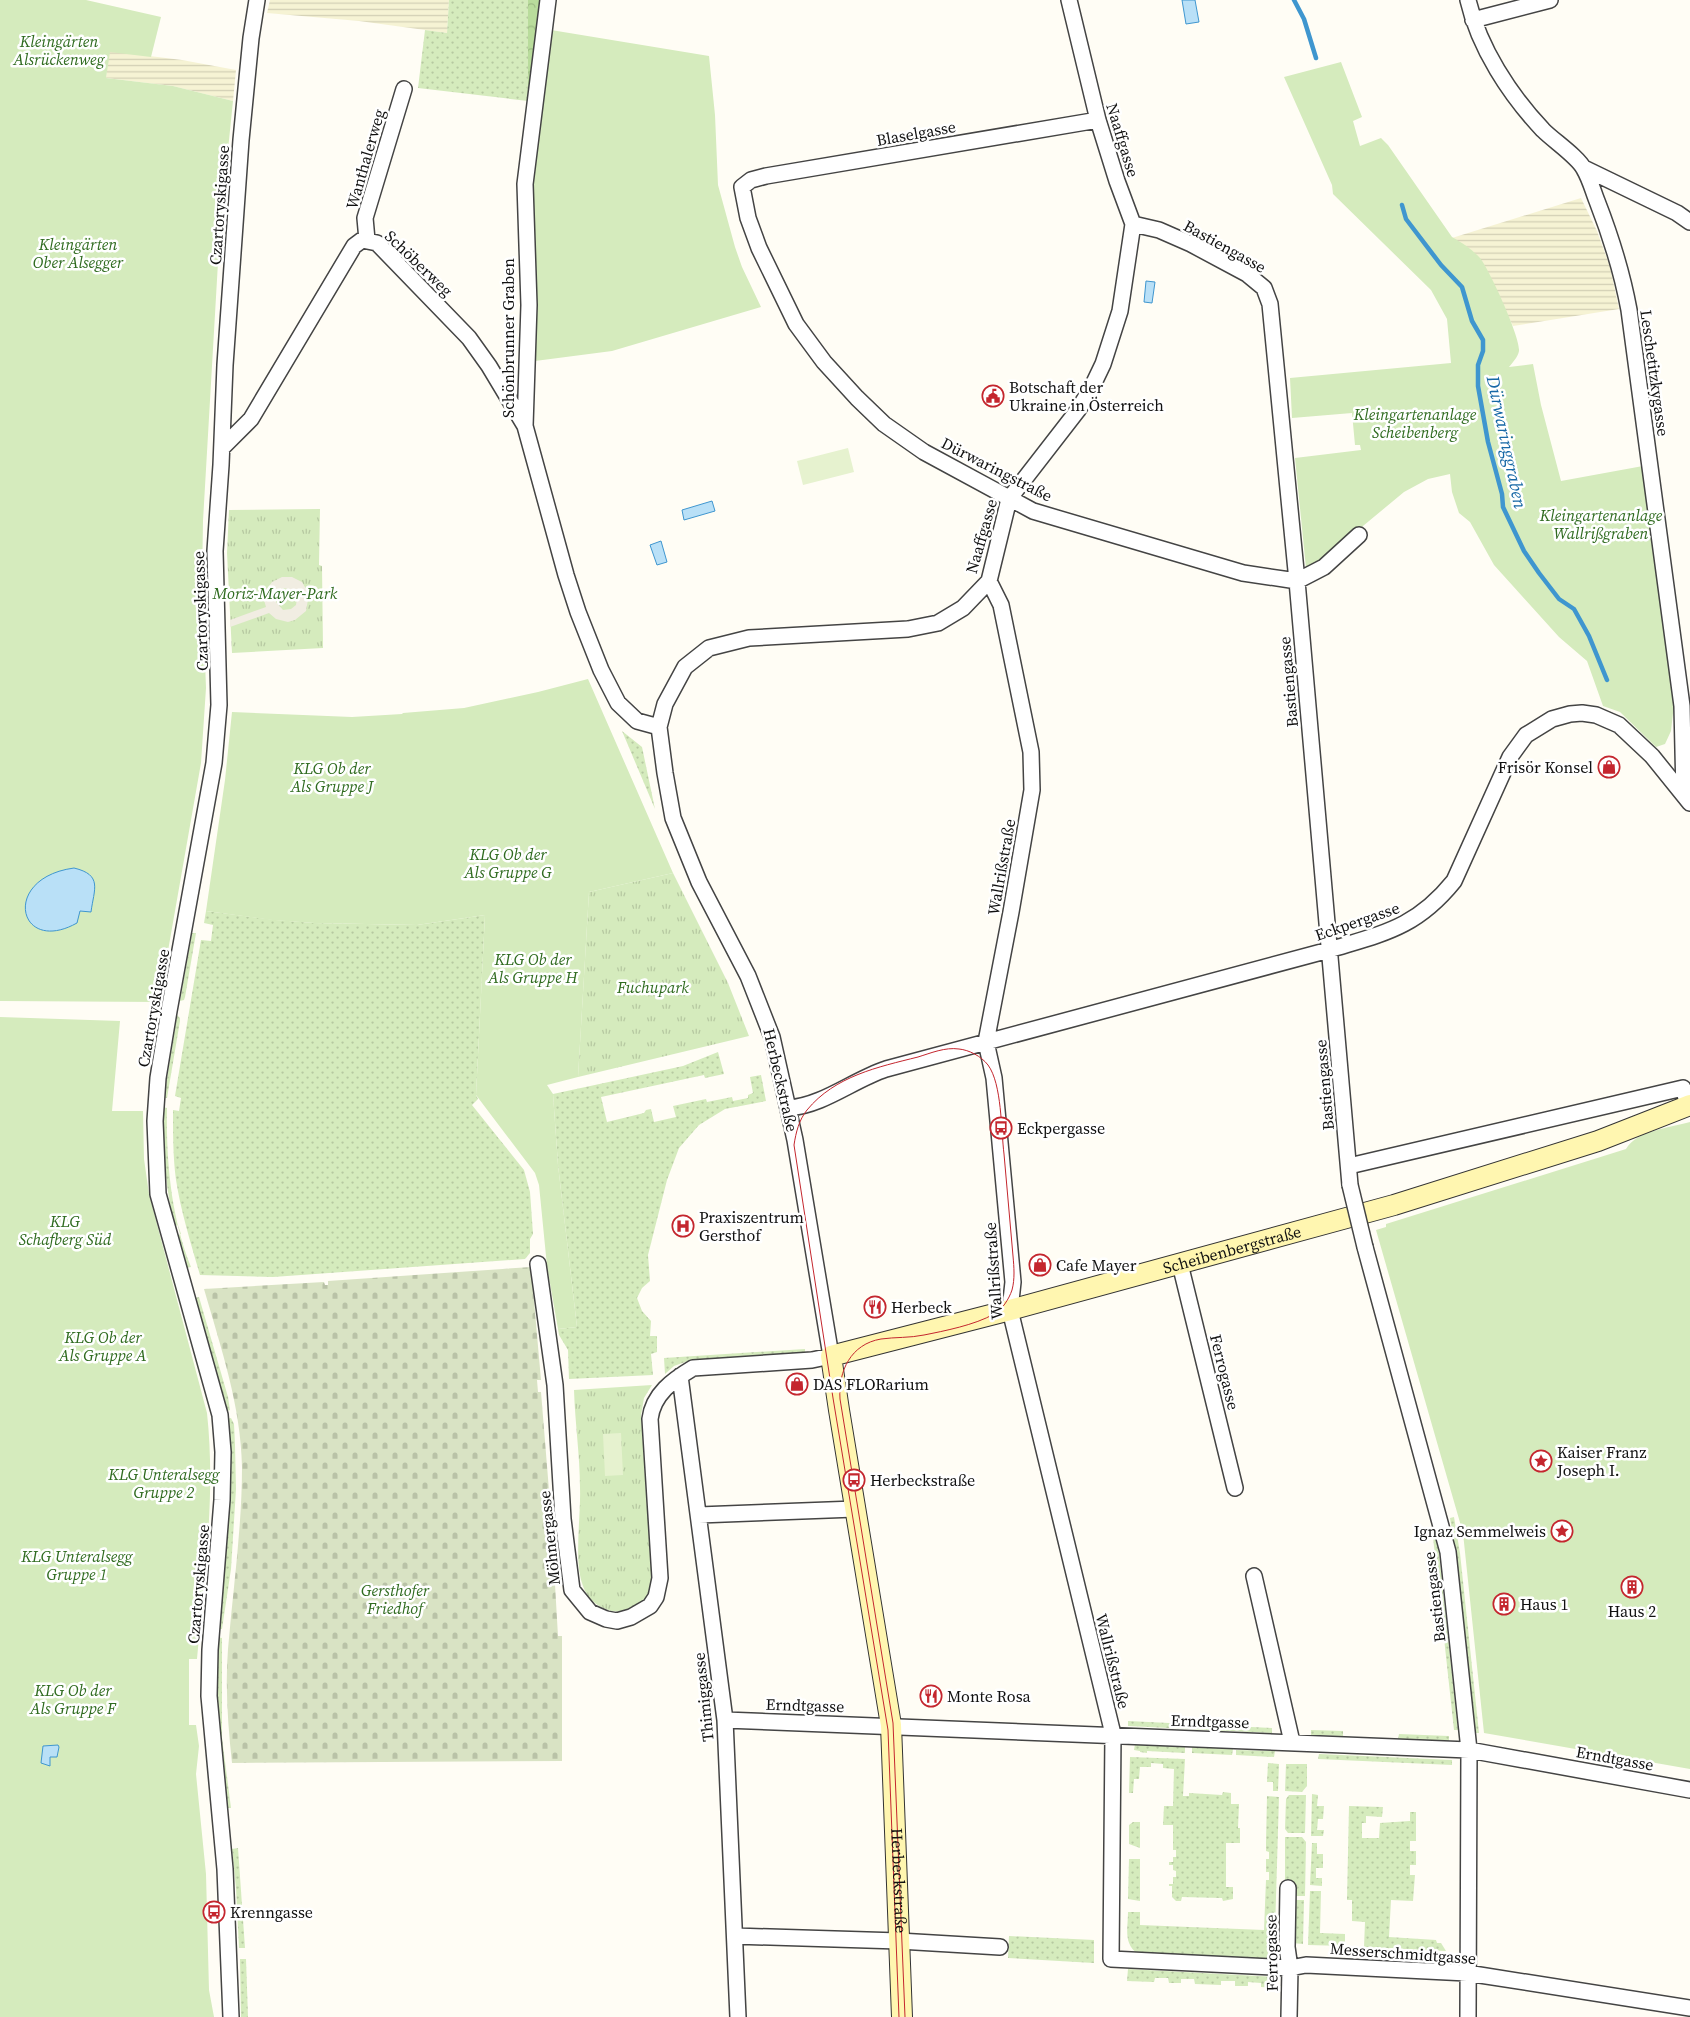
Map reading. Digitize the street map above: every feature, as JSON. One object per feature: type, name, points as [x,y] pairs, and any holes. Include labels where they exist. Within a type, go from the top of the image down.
[{"type":"street","name":"Czartoryskigasse","points":[[231,2017],[225,1869],[209,1696],[210,1650],[218,1569],[222,1500],[223,1452],[220,1415],[158,1194],[155,1121],[158,1078],[214,763],[219,705],[215,551],[222,448],[225,357],[241,140],[251,38],[257,0]]},
{"type":"street","name":"Schönbrunner Graben","points":[[548,0],[525,184],[529,305],[525,426],[566,575],[578,612],[601,670],[618,703],[637,721],[659,727]]},
{"type":"street","name":"Naaffgasse","points":[[659,727],[664,704],[684,667],[709,648],[749,638],[908,629],[938,623],[963,608],[989,581],[1009,499],[1078,410],[1103,364],[1120,311],[1133,224],[1098,120],[1069,0]]},
{"type":"street","name":"Leschetitzkygasse","points":[[1468,0],[1473,20],[1498,71],[1524,109],[1544,131],[1584,168],[1614,246],[1629,310],[1682,706],[1687,799]]},
{"type":"street","points":[[1473,20],[1550,0]]},
{"type":"street","name":"Wanthalerweg","points":[[367,240],[365,218],[404,89]]},
{"type":"street","name":"Blaselgasse","points":[[742,187],[751,180],[766,176],[1098,120]]},
{"type":"street","points":[[1584,168],[1677,213],[1690,222]]},
{"type":"street","name":"Dürwaringstraße","points":[[742,187],[751,225],[759,248],[796,324],[824,362],[884,424],[924,452],[1033,511],[1243,573],[1297,580]]},
{"type":"street","name":"Bastiengasse","points":[[1133,224],[1159,230],[1191,244],[1256,281],[1264,288],[1268,296],[1297,580],[1350,1185],[1365,1247],[1448,1552],[1469,1750],[1468,2017]]},
{"type":"street","name":"Schöberweg","points":[[222,448],[251,419],[354,246],[362,240],[377,243],[469,338],[489,366],[525,426]]},
{"type":"street","points":[[1297,580],[1324,567],[1359,535]]},
{"type":"street","name":"Wallrißstraße","points":[[989,581],[1001,605],[1009,640],[1031,752],[1032,790],[986,1042],[994,1078],[1013,1282],[1010,1310],[1113,1734],[1111,1959]]},
{"type":"street","name":"Eckpergasse","points":[[789,1108],[815,1102],[867,1076],[886,1069],[1329,950],[1389,932],[1407,923],[1441,897],[1454,881],[1510,757],[1526,736],[1552,719],[1570,714],[1596,715],[1619,725],[1637,740],[1687,799]]},
{"type":"street","name":"Herbeckstraße","points":[[659,727],[673,818],[699,882],[748,976],[766,1018],[789,1108],[891,1725],[902,2017]]},
{"type":"street","name":"Scheibenbergstraße","points":[[680,1376],[693,1368],[812,1360],[1010,1310],[1394,1205],[1598,1141],[1689,1105],[1683,1088],[1349,1166]]},
{"type":"street","name":"Möhnergasse","points":[[538,1264],[555,1385],[563,1518],[572,1590],[590,1612],[606,1619],[617,1621],[643,1612],[650,1606],[659,1588],[651,1410],[659,1394],[680,1376]]},
{"type":"street","name":"Ferrogasse","points":[[1180,1264],[1235,1488]]},
{"type":"street","name":"Thimiggasse","points":[[680,1376],[725,1720],[738,2017]]},
{"type":"street","points":[[699,1514],[855,1509]]},
{"type":"street","points":[[1254,1576],[1292,1742]]},
{"type":"street","name":"Erndtgasse","points":[[725,1720],[891,1725],[1469,1750],[1690,1790]]},
{"type":"street","name":"Ferrogasse","points":[[1288,1888],[1289,2017]]},
{"type":"street","points":[[734,1936],[900,1941],[1000,1947]]},
{"type":"street","name":"Messerschmidtgasse","points":[[1111,1959],[1290,1968],[1306,1965],[1467,1973],[1690,2008]]},
{"type":"shaded area","points":[[270,0],[449,0],[447,33],[359,21],[267,13]]},
{"type":"shaded area","points":[[109,51],[182,60],[236,70],[233,101],[173,86],[106,78]]},
{"type":"shaded area","points":[[1581,198],[1597,231],[1610,267],[1619,309],[1513,326],[1481,260],[1452,238]]},
{"type":"shaded area","points":[[282,577],[292,577],[302,582],[309,594],[306,611],[295,620],[288,622],[276,619],[269,613],[230,627],[230,620],[266,607],[264,600],[267,589],[272,582]],"holes":[[[284,588],[294,591],[297,598],[296,605],[291,609],[283,610],[276,602],[278,592]]]},
{"type":"green space","points":[[0,0],[86,0],[161,17],[151,57],[110,52],[106,78],[173,86],[233,101],[220,228],[203,521],[202,582],[206,688],[201,763],[159,1002],[0,1001]]},
{"type":"green space","points":[[449,0],[528,0],[528,101],[418,88],[425,30],[447,33]]},
{"type":"green space","points":[[528,0],[543,0],[528,101]]},
{"type":"green space","points":[[551,30],[709,56],[715,115],[718,185],[742,267],[761,307],[612,351],[535,361],[537,288],[532,207],[532,148]]},
{"type":"green space","name":"Kleingartenanlage Scheibenberg","points":[[1341,62],[1362,117],[1353,121],[1360,146],[1381,138],[1388,145],[1452,237],[1467,246],[1480,258],[1490,275],[1504,304],[1518,344],[1519,351],[1509,367],[1533,364],[1541,405],[1561,481],[1643,466],[1674,704],[1671,731],[1665,744],[1656,747],[1620,712],[1603,706],[1587,661],[1559,637],[1494,565],[1470,522],[1459,513],[1452,492],[1450,474],[1428,479],[1404,492],[1328,555],[1306,568],[1295,458],[1361,450],[1360,445],[1355,445],[1352,413],[1292,418],[1290,378],[1451,363],[1447,319],[1431,290],[1333,194],[1332,185],[1284,77]]},
{"type":"green space","points":[[848,448],[854,472],[803,485],[797,461]]},
{"type":"green space","name":"Moriz-Mayer-Park","points":[[320,509],[319,565],[322,566],[323,648],[232,653],[227,553],[229,510]]},
{"type":"green space","points":[[588,679],[673,873],[589,892],[578,1077],[547,1085],[553,1094],[558,1165],[577,1327],[558,1329],[547,1266],[539,1185],[535,1173],[476,1095],[485,915],[417,925],[314,923],[272,920],[206,911],[225,780],[232,712],[352,717],[402,714],[464,708]]},
{"type":"green space","points":[[622,731],[642,747],[655,809]]},
{"type":"green space","name":"Fuchupark","points":[[673,873],[728,983],[749,1036],[578,1077],[589,892]]},
{"type":"green space","points":[[206,911],[314,923],[417,925],[485,915],[476,1095],[478,1099],[472,1105],[524,1170],[530,1192],[533,1234],[530,1239],[530,1253],[525,1259],[273,1277],[200,1275],[183,1216],[176,1180],[173,1110],[179,1111],[181,1098],[175,1096],[201,940],[211,941],[213,925],[204,923]]},
{"type":"green space","points":[[192,933],[196,933],[185,997],[184,1000],[180,1001]]},
{"type":"green space","points":[[177,1015],[180,1021],[167,1098],[164,1098]]},
{"type":"green space","points":[[0,1017],[120,1021],[112,1111],[143,1111],[144,1159],[149,1194],[207,1413],[210,1506],[197,1659],[189,1659],[189,1725],[196,1725],[199,1746],[196,1774],[206,1874],[209,1990],[214,2017],[0,2017]]},
{"type":"green space","points":[[718,1052],[724,1074],[705,1078],[704,1075],[601,1097],[607,1122],[644,1113],[646,1110],[651,1109],[654,1122],[676,1117],[673,1106],[706,1099],[707,1102],[732,1097],[733,1101],[748,1098],[748,1095],[753,1093],[750,1077],[761,1075],[766,1101],[725,1109],[699,1125],[679,1148],[667,1180],[648,1255],[650,1281],[642,1288],[637,1298],[642,1311],[651,1321],[650,1336],[657,1336],[657,1352],[651,1354],[653,1375],[569,1379],[568,1350],[559,1335],[558,1329],[577,1327],[558,1165],[553,1094],[683,1066]]},
{"type":"green space","points":[[163,1107],[167,1108],[169,1168],[178,1225],[175,1226],[165,1167]]},
{"type":"green space","points":[[1690,1122],[1690,1769],[1484,1733],[1463,1533],[1376,1230],[1386,1227],[1386,1224],[1626,1149],[1631,1143],[1646,1134]]},
{"type":"green space","points":[[180,1234],[191,1267],[186,1268],[178,1235]]},
{"type":"green space","name":"Gersthofer Friedhof","points":[[531,1267],[541,1380],[537,1380],[538,1392],[541,1392],[558,1636],[562,1636],[562,1761],[232,1763],[227,1706],[227,1663],[241,1513],[241,1444],[229,1377],[204,1289],[324,1282],[325,1285],[328,1285],[328,1281]]},
{"type":"green space","points":[[199,1297],[228,1397],[230,1410],[225,1412],[195,1298]]},
{"type":"green space","points":[[805,1349],[805,1353],[688,1361],[674,1366],[665,1374],[664,1358]]},
{"type":"green space","points":[[652,1385],[644,1398],[641,1415],[655,1581],[650,1595],[633,1609],[610,1611],[596,1604],[587,1594],[583,1587],[578,1562],[580,1476],[574,1390]]},
{"type":"green space","points":[[231,1418],[234,1424],[236,1489],[231,1569],[222,1629],[218,1629],[228,1528],[229,1497],[226,1419]]},
{"type":"green space","points":[[621,1433],[623,1475],[605,1476],[603,1434]]},
{"type":"green space","points":[[1454,1517],[1460,1553],[1479,1733],[1475,1733],[1456,1554],[1450,1518]]},
{"type":"green space","points":[[1437,1536],[1458,1730],[1454,1730],[1433,1537]]},
{"type":"green space","points":[[217,1637],[222,1638],[222,1738],[231,1808],[226,1808],[215,1688]]},
{"type":"green space","points":[[1128,1721],[1272,1728],[1272,1733],[1128,1726]]},
{"type":"green space","points":[[1311,1730],[1343,1731],[1343,1736],[1311,1735]]},
{"type":"green space","points":[[1399,1734],[1449,1736],[1449,1741],[1398,1739]]},
{"type":"green space","points":[[1135,1744],[1185,1747],[1185,1753],[1140,1752],[1134,1750]]},
{"type":"green space","points":[[1192,1747],[1233,1749],[1232,1755],[1192,1753]]},
{"type":"green space","points":[[1236,1750],[1275,1751],[1274,1757],[1236,1755]]},
{"type":"green space","points":[[1319,1754],[1452,1760],[1452,1765],[1318,1759]]},
{"type":"green space","points":[[1130,1757],[1185,1759],[1183,1796],[1189,1796],[1189,1793],[1222,1795],[1223,1792],[1231,1793],[1231,1804],[1239,1804],[1238,1828],[1240,1828],[1240,1843],[1226,1843],[1226,1887],[1233,1887],[1233,1899],[1223,1901],[1222,1898],[1182,1897],[1181,1901],[1176,1901],[1172,1897],[1172,1886],[1169,1886],[1169,1884],[1173,1884],[1173,1877],[1176,1877],[1173,1865],[1169,1865],[1169,1862],[1173,1862],[1173,1857],[1176,1857],[1176,1850],[1173,1850],[1173,1825],[1163,1825],[1164,1806],[1173,1806],[1174,1769],[1163,1768],[1163,1764],[1151,1763],[1151,1767],[1140,1767],[1139,1779],[1134,1779],[1133,1793],[1129,1793]]},
{"type":"green space","points":[[1268,1763],[1279,1764],[1278,1791],[1273,1791],[1273,1782],[1267,1782]]},
{"type":"green space","points":[[1286,1764],[1307,1764],[1307,1786],[1302,1792],[1285,1791]]},
{"type":"green space","points":[[1312,1794],[1318,1795],[1317,1806],[1324,1806],[1323,1819],[1318,1819],[1317,1830],[1324,1830],[1323,1836],[1311,1836]]},
{"type":"green space","points":[[1289,1795],[1306,1795],[1305,1833],[1288,1833],[1285,1829],[1286,1799]]},
{"type":"green space","points":[[1267,1796],[1279,1797],[1274,1964],[1138,1954],[1133,1950],[1128,1940],[1128,1912],[1140,1912],[1140,1925],[1264,1930],[1266,1880],[1269,1880],[1269,1872],[1266,1872],[1266,1859],[1269,1859],[1269,1852],[1266,1851]]},
{"type":"green space","points":[[1349,1806],[1383,1807],[1382,1817],[1366,1816],[1366,1823],[1362,1823],[1362,1838],[1379,1838],[1380,1823],[1410,1821],[1410,1812],[1416,1812],[1416,1841],[1410,1841],[1410,1851],[1416,1851],[1416,1865],[1410,1865],[1410,1875],[1415,1875],[1413,1901],[1391,1900],[1389,1937],[1436,1940],[1437,1943],[1441,1943],[1446,1951],[1364,1947],[1365,1922],[1352,1921],[1352,1900],[1347,1900]]},
{"type":"green space","points":[[1133,1822],[1140,1822],[1140,1848],[1129,1844],[1129,1825]]},
{"type":"green space","points":[[1285,1837],[1302,1837],[1306,1842],[1305,1896],[1295,1896],[1285,1886]]},
{"type":"green space","points":[[1312,1843],[1317,1843],[1317,1854],[1323,1854],[1323,1868],[1316,1868],[1316,1878],[1322,1878],[1322,1886],[1310,1885]]},
{"type":"green space","points":[[238,1848],[245,1948],[239,1948],[232,1849]]},
{"type":"green space","points":[[1129,1859],[1140,1859],[1140,1901],[1128,1899]]},
{"type":"green space","points":[[1310,1891],[1321,1891],[1320,1933],[1345,1934],[1345,1946],[1308,1945]]},
{"type":"green space","points":[[1295,1900],[1304,1900],[1303,1944],[1292,1943]]},
{"type":"green space","points":[[1009,1936],[1094,1940],[1094,1963],[1008,1958]]},
{"type":"green space","points":[[240,1959],[246,1959],[248,2017],[241,2017]]},
{"type":"green space","points":[[1128,1969],[1275,1977],[1274,1988],[1261,1987],[1261,1983],[1248,1982],[1248,1986],[1235,1986],[1235,1981],[1221,1981],[1221,1985],[1195,1984],[1194,1979],[1181,1979],[1181,1983],[1169,1983],[1168,1978],[1155,1978],[1154,1982],[1127,1981]]},
{"type":"water","points":[[1182,0],[1195,0],[1199,22],[1186,24]]},
{"type":"water","points":[[1146,281],[1155,282],[1152,303],[1144,302]]},
{"type":"water","points":[[712,501],[715,511],[684,520],[682,510]]},
{"type":"water","points":[[661,541],[667,562],[657,565],[650,545]]},
{"type":"water","points":[[74,868],[83,871],[93,879],[95,890],[91,912],[80,911],[77,923],[57,931],[41,930],[31,923],[26,912],[27,898],[35,885],[50,875]]},
{"type":"water","points":[[58,1745],[57,1757],[50,1757],[50,1766],[41,1763],[43,1746]]},
{"type":"waterway","name":"Dürwaringgraben","points":[[1294,0],[1304,19],[1316,58]]},
{"type":"waterway","name":"Dürwaringgraben","points":[[1402,205],[1406,219],[1441,265],[1462,287],[1472,321],[1483,340],[1483,351],[1478,365],[1478,386],[1488,442],[1502,494],[1503,507],[1524,551],[1539,573],[1559,599],[1574,609],[1589,636],[1607,680]]},
{"type":"tram line","points":[[899,2017],[888,1730],[833,1398],[794,1145],[798,1126],[807,1110],[818,1098],[844,1081],[873,1069],[938,1051],[959,1049],[975,1054],[982,1059],[993,1073],[996,1084],[1000,1108],[1013,1260],[1014,1277],[1012,1290],[1000,1310],[978,1321],[924,1335],[881,1339],[862,1347],[848,1360],[841,1379],[840,1389],[840,1399],[893,1723],[905,2017]]},
{"type":"place","name":"Botschaft der Ukraine in Österreich","points":[[993,396]]},
{"type":"place","name":"Frisör Konsel","points":[[1609,767]]},
{"type":"place","name":"Eckpergasse","points":[[1001,1128]]},
{"type":"place","name":"Praxiszentrum Gersthof","points":[[683,1226]]},
{"type":"place","name":"Cafe Mayer","points":[[1040,1265]]},
{"type":"place","name":"Herbeck","points":[[875,1307]]},
{"type":"place","name":"DAS FLORarium","points":[[797,1384]]},
{"type":"place","name":"Kaiser Franz Joseph I.","points":[[1541,1461]]},
{"type":"place","name":"Herbeckstraße","points":[[854,1480]]},
{"type":"place","name":"Ignaz Semmelweis","points":[[1562,1531]]},
{"type":"place","name":"Haus 2","points":[[1632,1587]]},
{"type":"place","name":"Haus 1","points":[[1504,1604]]},
{"type":"place","name":"Monte Rosa","points":[[931,1696]]},
{"type":"place","name":"Krenngasse","points":[[214,1912]]},
{"type":"park label","name":"Kleingärten Alsrückenweg","points":[[59,50]]},
{"type":"park label","name":"Kleingärten Ober Alsegger","points":[[78,253]]},
{"type":"park label","name":"Kleingartenanlage Wallrißgraben","points":[[1601,524]]},
{"type":"park label","name":"KLG Ob der Als Gruppe J","points":[[332,777]]},
{"type":"park label","name":"KLG Ob der Als Gruppe G","points":[[508,863]]},
{"type":"park label","name":"KLG Ob der Als Gruppe H","points":[[533,968]]},
{"type":"park label","name":"KLG Schafberg Süd","points":[[65,1230]]},
{"type":"park label","name":"KLG Ob der Als Gruppe A","points":[[103,1346]]},
{"type":"park label","name":"KLG Unteralsegg Gruppe 2","points":[[164,1483]]},
{"type":"park label","name":"KLG Unteralsegg Gruppe 1","points":[[77,1565]]},
{"type":"park label","name":"KLG Ob der Als Gruppe F","points":[[73,1699]]}]
